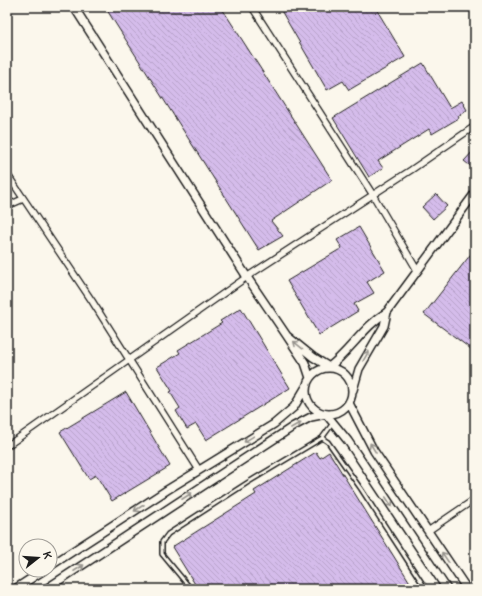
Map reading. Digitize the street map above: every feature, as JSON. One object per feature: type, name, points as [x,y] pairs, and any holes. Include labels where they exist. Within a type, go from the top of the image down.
[{"type":"street","points":[[74,7],[247,277],[304,363],[308,382],[308,400],[312,407],[326,414],[348,441],[446,589]]},
{"type":"street","points":[[252,7],[373,195],[417,270]]},
{"type":"street","points":[[7,446],[247,277],[373,195],[475,126]]},
{"type":"street","points":[[7,174],[199,470]]},
{"type":"street","points":[[58,561],[199,470],[274,424],[294,407],[315,372],[329,367],[342,358],[376,319],[387,312],[475,193]]},
{"type":"street","points":[[7,206],[23,199]]},
{"type":"street","points":[[46,589],[294,426],[311,417],[341,411],[349,402],[353,393],[359,369],[384,326],[387,312]]},
{"type":"street","points":[[287,336],[313,357],[329,367],[337,369],[349,378],[353,393]]},
{"type":"street","points":[[349,402],[374,451],[467,589]]},
{"type":"street","points":[[428,531],[475,499]]},
{"type":"street","points":[[15,589],[32,578]]},
{"type":"lane","points":[[191,589],[162,554],[162,542],[168,534],[247,483],[322,438],[334,423]]},
{"type":"lane","points":[[322,438],[328,442],[361,489],[426,589]]},
{"type":"building","points":[[105,7],[221,7],[332,180],[271,221],[283,236],[259,250]]},
{"type":"building","points":[[279,7],[375,7],[405,57],[349,90],[343,81],[327,90]]},
{"type":"building","points":[[423,63],[450,108],[462,101],[467,110],[458,116],[459,118],[432,134],[429,129],[378,161],[383,168],[369,177],[333,118]]},
{"type":"building","points":[[475,149],[475,166],[473,168],[464,161]]},
{"type":"building","points":[[436,194],[447,206],[433,219],[422,207]]},
{"type":"building","points":[[359,227],[385,271],[367,282],[374,293],[354,304],[358,311],[319,335],[287,281],[342,248],[337,240]]},
{"type":"building","points":[[471,254],[475,257],[475,352],[424,314]]},
{"type":"building","points":[[241,308],[290,388],[206,440],[196,424],[187,429],[176,411],[180,408],[170,392],[172,391],[157,367],[180,353],[178,350],[222,323],[220,321]]},
{"type":"building","points":[[126,392],[170,466],[112,501],[96,475],[89,479],[60,432]]},
{"type":"building","points":[[316,452],[320,458],[329,452],[414,589],[208,589],[206,585],[198,589],[172,547],[256,494],[254,491]]}]
